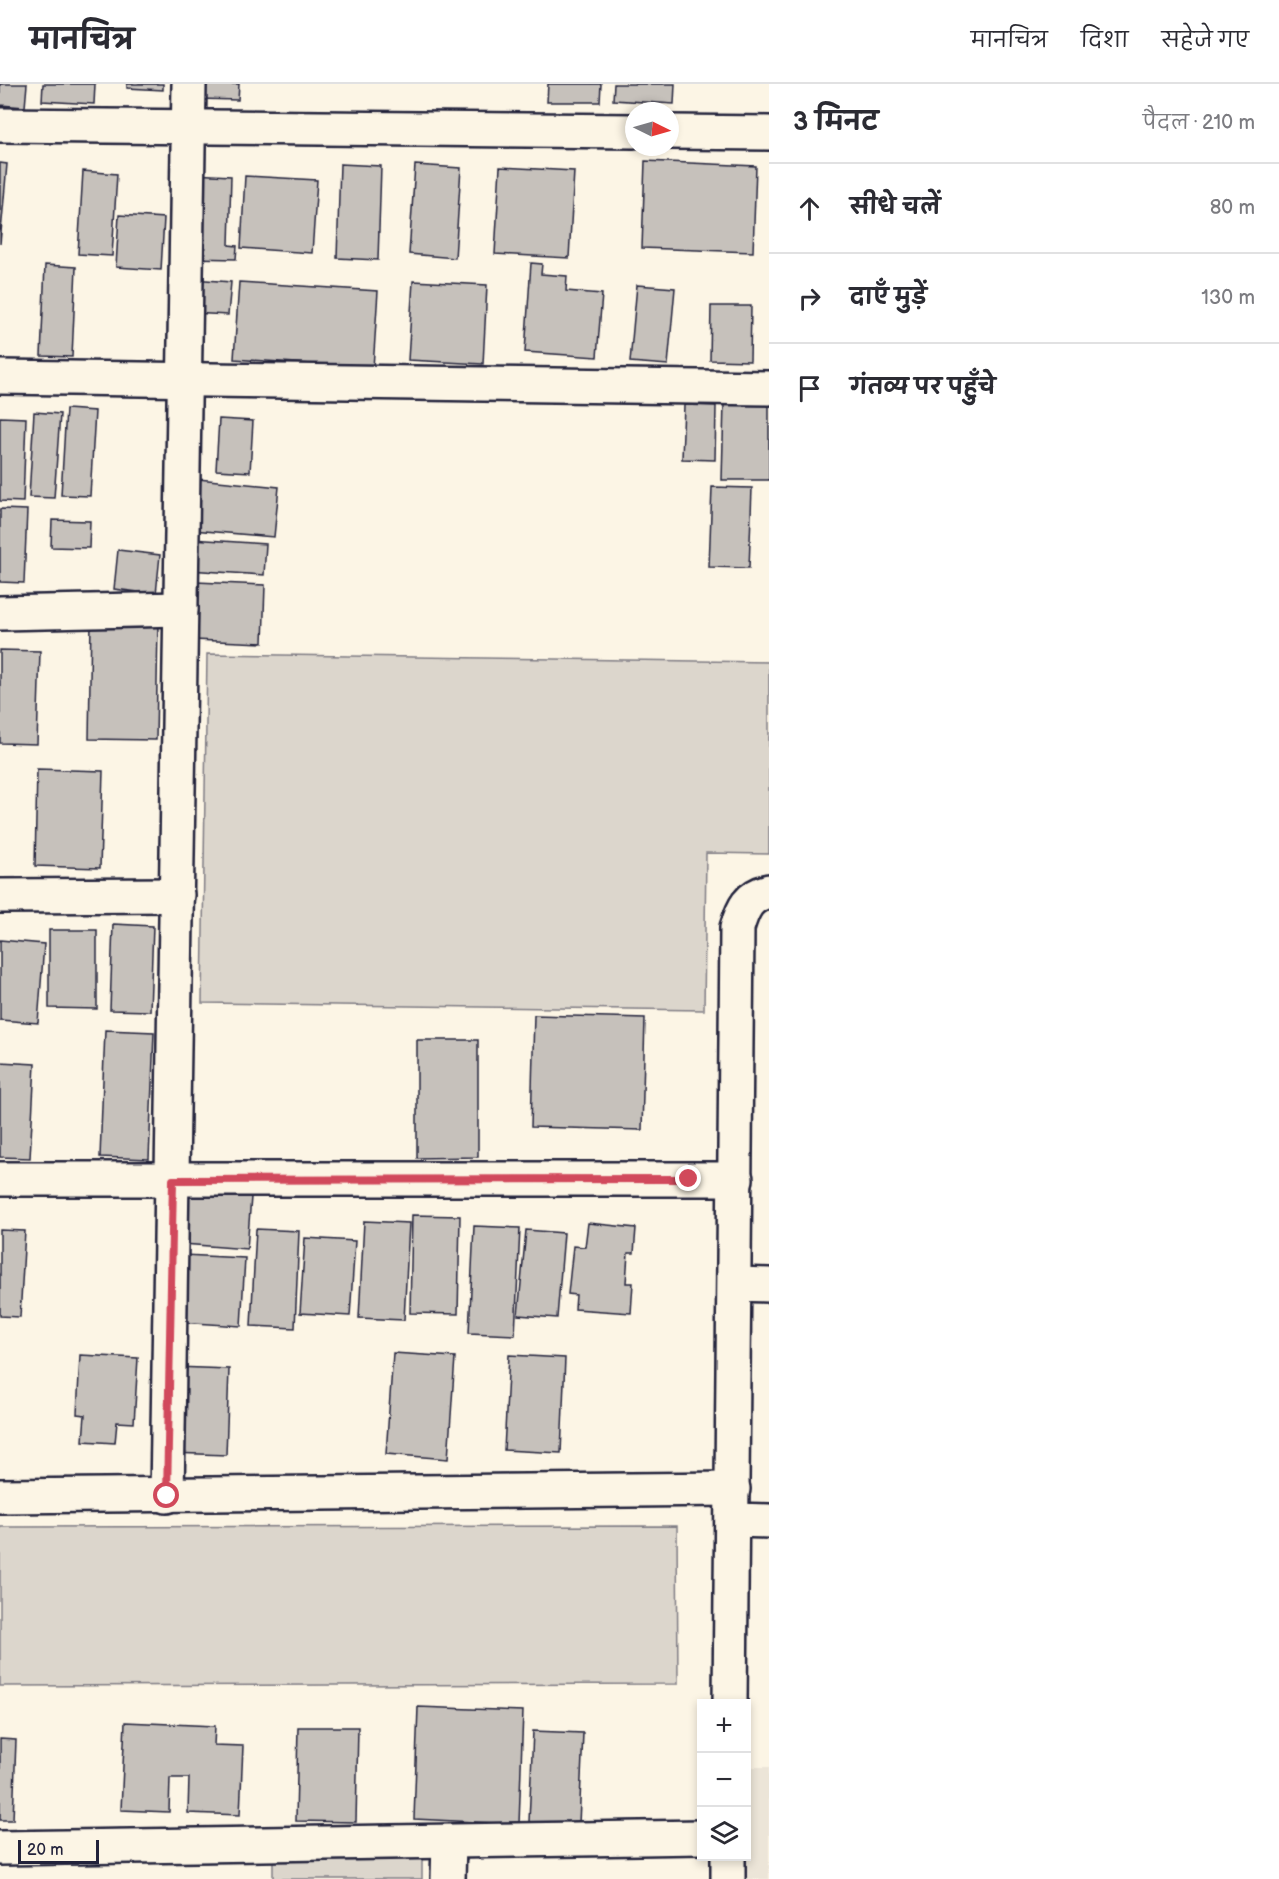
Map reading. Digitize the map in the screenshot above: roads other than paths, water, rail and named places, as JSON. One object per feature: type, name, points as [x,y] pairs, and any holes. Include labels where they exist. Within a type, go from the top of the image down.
[{"type":"street","points":[[167,1496],[189,84]]},
{"type":"street","points":[[0,125],[625,131]]},
{"type":"street","points":[[679,132],[769,133]]},
{"type":"street","points":[[0,377],[769,388]]},
{"type":"street","points":[[0,613],[181,609]]},
{"type":"street","points":[[730,1699],[737,928],[743,908],[756,894],[769,891]]},
{"type":"street","points":[[0,896],[177,895]]},
{"type":"street","points":[[0,1179],[736,1179]]},
{"type":"street","points":[[735,1284],[769,1285]]},
{"type":"street","points":[[0,1496],[167,1496],[733,1505],[769,1521]]},
{"type":"street","points":[[0,1848],[697,1837]]},
{"type":"street","points":[[448,1842],[448,1879]]},
{"type":"street","points":[[728,1861],[728,1879]]}]
